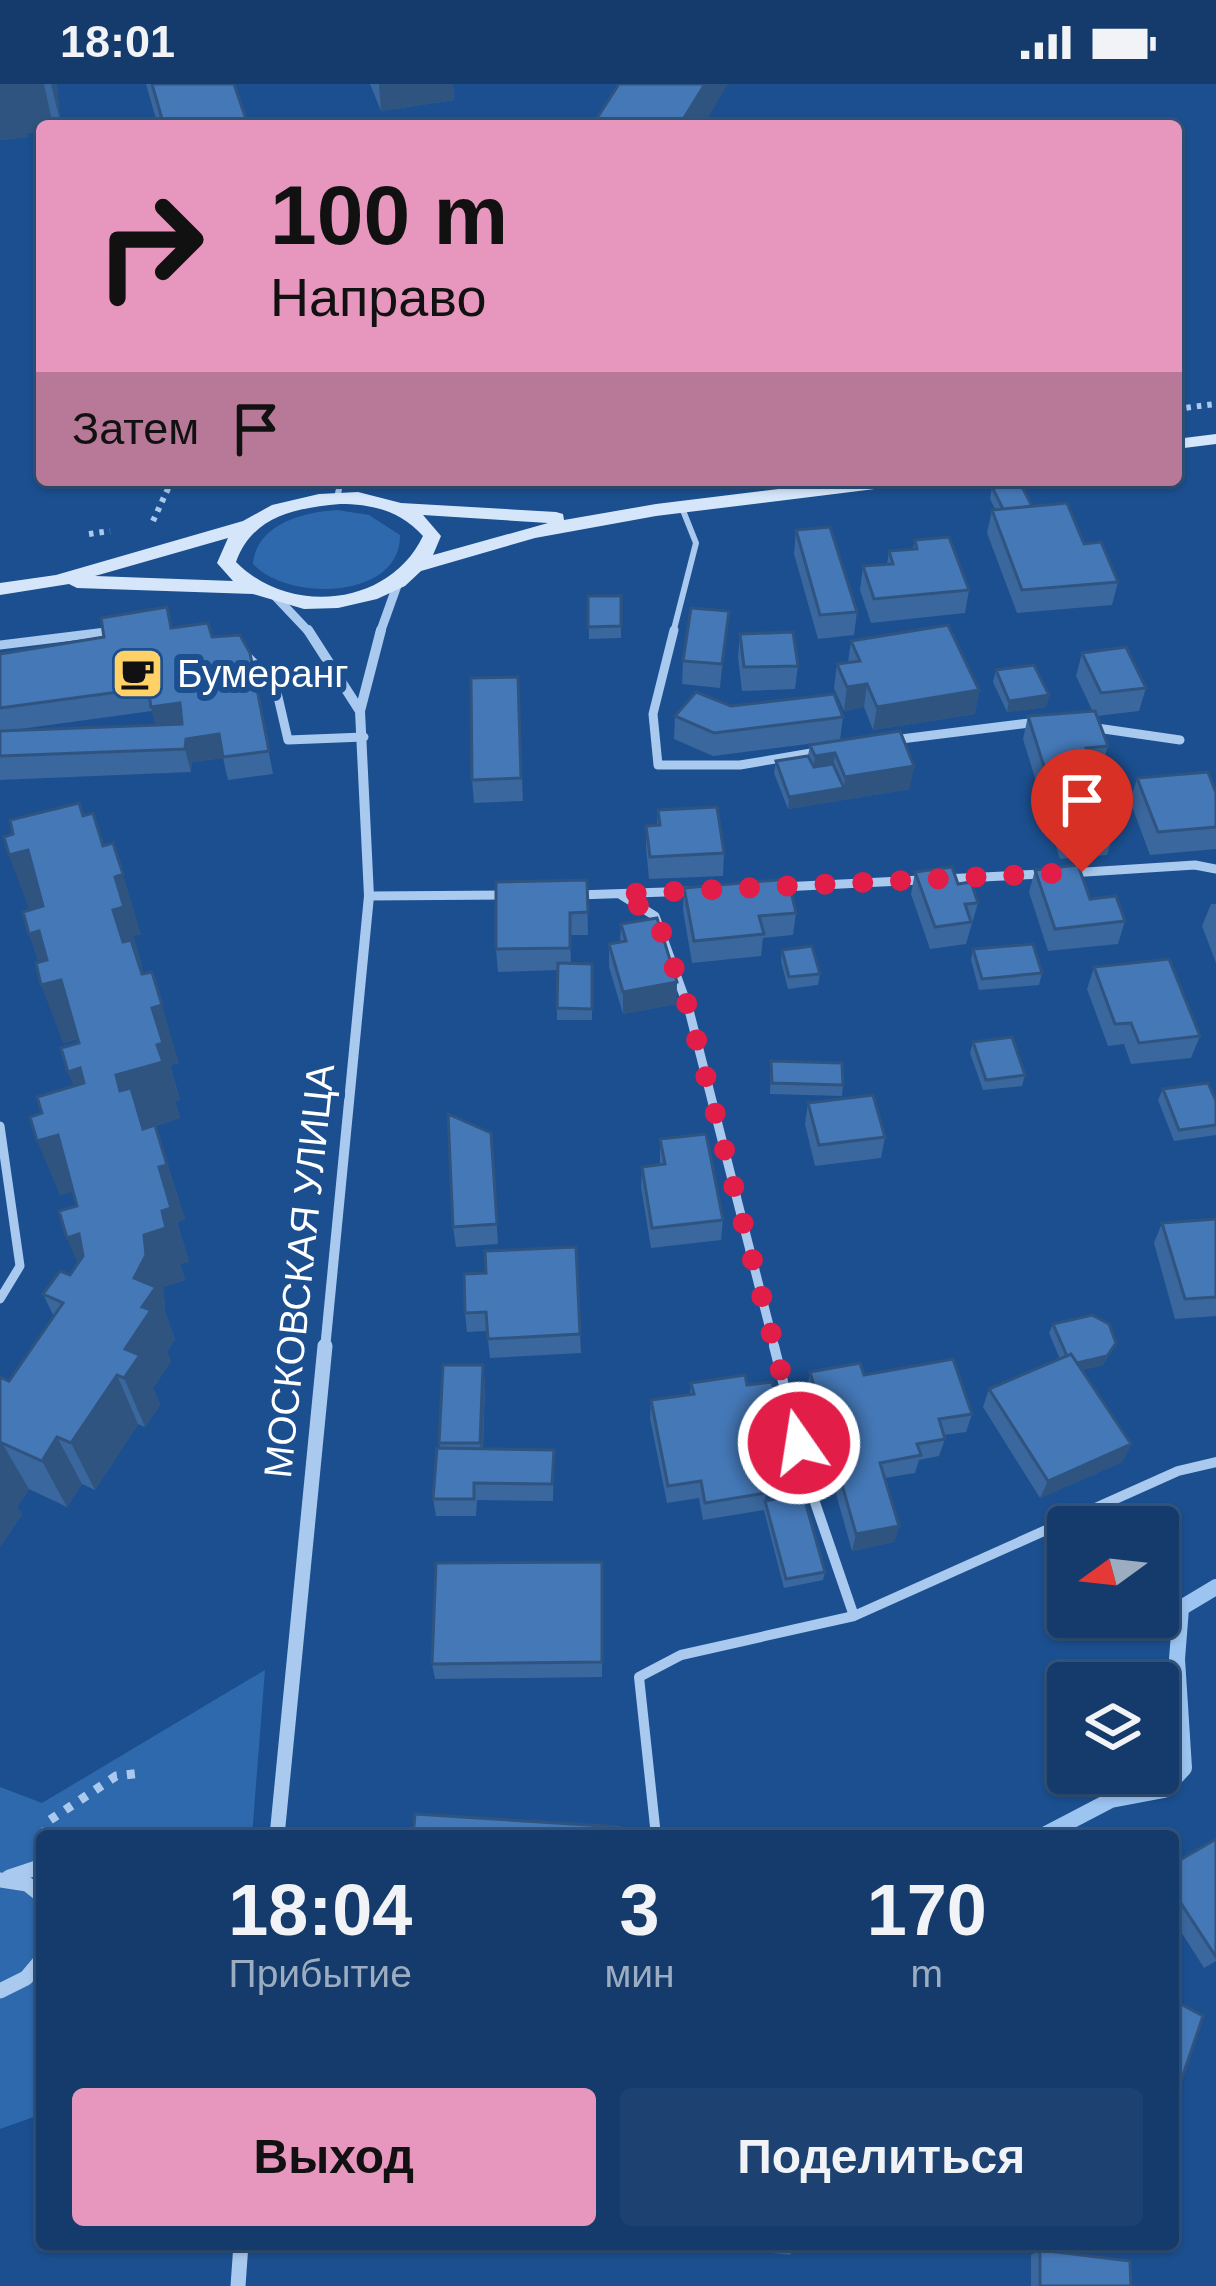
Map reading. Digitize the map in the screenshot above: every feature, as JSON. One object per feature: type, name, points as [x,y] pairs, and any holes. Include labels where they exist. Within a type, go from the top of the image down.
[{"type":"main road","points":[[1182,443],[1216,439]]},
{"type":"main road","points":[[416,567],[483,542],[582,521],[852,486]]},
{"type":"main road","points":[[0,589],[57,581],[251,524],[339,489],[397,508],[582,521]]},
{"type":"main road","points":[[251,524],[236,538],[226,563],[235,576],[253,588],[299,601],[352,598],[399,580],[428,551],[432,536],[397,508]]},
{"type":"main road","points":[[57,581],[253,588]]},
{"type":"street","points":[[360,711],[373,653],[399,580]]},
{"type":"street","points":[[275,596],[304,625],[360,711]]},
{"type":"street","name":"МОСКОВСКАЯ УЛИЦА","points":[[279,1830],[369,896],[360,711]]},
{"type":"street","points":[[1,1879],[36,1868]]},
{"type":"street","points":[[1,1879],[27,1884],[36,1891]]},
{"type":"street","points":[[3,1991],[36,1964]]},
{"type":"street","points":[[3,1991],[36,1980]]},
{"type":"street","points":[[238,2286],[241,2250]]},
{"type":"lane","points":[[682,508],[696,543],[653,714],[652,744],[658,765],[740,765],[832,750]]},
{"type":"lane","points":[[0,645],[122,629]]},
{"type":"lane","points":[[224,644],[243,652],[275,684],[288,740],[364,737]]},
{"type":"lane","points":[[878,742],[992,724],[1048,722]]},
{"type":"lane","points":[[1070,724],[1180,740]]},
{"type":"lane","points":[[1066,873],[1195,865],[1216,869]]},
{"type":"lane","points":[[761,887],[1044,874]]},
{"type":"lane","points":[[574,895],[714,890]]},
{"type":"lane","points":[[620,894],[656,916],[689,1010],[809,1484],[854,1616]]},
{"type":"lane","points":[[369,896],[529,895]]},
{"type":"lane","points":[[0,1126],[3,1174],[20,1266],[0,1299]]},
{"type":"lane","points":[[655,1830],[639,1677],[681,1655],[854,1616],[1178,1471],[1216,1462]]},
{"type":"path","points":[[1182,408],[1216,404]]},
{"type":"path","points":[[141,526],[160,514],[170,486]]},
{"type":"path","points":[[89,534],[124,529]]},
{"type":"path","points":[[45,1830],[46,1822],[116,1776],[142,1773]]},
{"type":"shaded area","points":[[337,510],[369,515],[400,535],[395,556],[382,572],[363,583],[315,589],[291,585],[253,564],[256,550],[272,530],[297,517]]},
{"type":"shaded area","points":[[265,1670],[252,1830],[36,1830],[36,2116],[0,2129],[0,1787],[42,1803]]},
{"type":"building","points":[[152,84],[234,84],[246,119],[239,120],[162,120]]},
{"type":"building","points":[[619,84],[705,84],[683,120],[596,120]]},
{"type":"building","points":[[1022,486],[1032,506],[1003,509],[992,487]]},
{"type":"building","points":[[1067,503],[1084,544],[1101,542],[1118,582],[1022,590],[992,510]]},
{"type":"building","points":[[830,527],[857,612],[820,615],[796,530]]},
{"type":"building","points":[[949,537],[969,590],[874,599],[863,566],[893,564],[889,551],[917,549],[915,540]]},
{"type":"building","points":[[588,596],[621,596],[621,626],[588,627]]},
{"type":"building","points":[[167,607],[171,628],[208,623],[212,637],[240,635],[250,653],[269,751],[223,757],[219,734],[186,739],[185,749],[0,756],[0,731],[182,724],[180,703],[151,707],[148,688],[0,708],[0,654],[104,637],[101,618]]},
{"type":"building","points":[[691,608],[729,611],[722,664],[683,661]]},
{"type":"building","points":[[948,625],[979,690],[877,707],[867,684],[847,687],[837,664],[860,661],[851,641]]},
{"type":"building","points":[[793,632],[798,666],[744,667],[740,634]]},
{"type":"building","points":[[1126,647],[1146,688],[1101,693],[1082,653]]},
{"type":"building","points":[[1034,665],[1049,695],[1009,701],[996,670]]},
{"type":"building","points":[[518,677],[521,778],[472,780],[471,678]]},
{"type":"building","points":[[696,692],[731,706],[834,694],[843,717],[714,733],[675,716]]},
{"type":"building","points":[[1095,711],[1108,746],[1086,748],[1114,833],[1066,836],[1028,716]]},
{"type":"building","points":[[900,731],[914,766],[845,777],[835,753],[815,756],[810,745]]},
{"type":"building","points":[[808,756],[814,767],[833,764],[844,788],[789,797],[776,761]]},
{"type":"building","points":[[1208,772],[1216,793],[1216,827],[1158,832],[1137,778]]},
{"type":"building","points":[[79,803],[83,816],[93,813],[103,846],[113,843],[123,874],[115,877],[124,907],[113,910],[123,942],[131,940],[142,974],[152,972],[162,1005],[152,1008],[163,1043],[157,1045],[163,1062],[116,1075],[120,1091],[131,1088],[143,1129],[155,1125],[167,1165],[159,1167],[171,1208],[162,1211],[166,1228],[144,1235],[146,1255],[134,1278],[156,1287],[142,1307],[151,1310],[125,1349],[140,1355],[124,1378],[117,1375],[71,1443],[57,1437],[42,1461],[0,1445],[0,1377],[9,1381],[63,1303],[43,1294],[60,1271],[70,1275],[83,1256],[79,1234],[67,1238],[59,1211],[77,1206],[58,1135],[37,1141],[30,1117],[42,1113],[37,1097],[84,1083],[80,1068],[68,1072],[61,1048],[79,1043],[61,980],[41,985],[36,963],[47,960],[39,931],[29,934],[23,912],[43,906],[28,850],[9,855],[4,837],[13,834],[10,820]]},
{"type":"building","points":[[717,807],[724,853],[650,857],[646,826],[660,825],[658,810]]},
{"type":"building","points":[[1078,865],[1090,899],[1116,896],[1125,921],[1055,929],[1035,870]]},
{"type":"building","points":[[952,867],[958,884],[971,882],[978,903],[965,904],[971,922],[935,927],[915,872]]},
{"type":"building","points":[[788,879],[796,913],[759,916],[764,934],[694,941],[684,888]]},
{"type":"building","points":[[587,880],[588,912],[570,913],[570,948],[496,949],[496,882]]},
{"type":"building","points":[[657,918],[677,982],[623,992],[609,944],[626,941],[621,924]]},
{"type":"building","points":[[1033,944],[1042,973],[982,979],[973,949]]},
{"type":"building","points":[[812,946],[820,974],[789,977],[782,950]]},
{"type":"building","points":[[1169,959],[1200,1036],[1139,1043],[1131,1023],[1115,1024],[1094,967]]},
{"type":"building","points":[[558,963],[592,964],[592,1009],[557,1008]]},
{"type":"building","points":[[1012,1037],[1025,1075],[986,1080],[973,1042]]},
{"type":"building","points":[[771,1061],[842,1063],[843,1085],[772,1083]]},
{"type":"building","points":[[1208,1083],[1216,1101],[1216,1125],[1179,1130],[1163,1089]]},
{"type":"building","points":[[873,1095],[885,1137],[819,1145],[808,1103]]},
{"type":"building","points":[[448,1114],[491,1133],[497,1224],[453,1227]]},
{"type":"building","points":[[706,1134],[723,1220],[652,1228],[642,1167],[665,1164],[660,1139]]},
{"type":"building","points":[[1216,1219],[1216,1297],[1185,1299],[1162,1223]]},
{"type":"building","points":[[576,1247],[580,1334],[488,1339],[486,1312],[465,1313],[464,1274],[486,1273],[485,1251]]},
{"type":"building","points":[[1092,1315],[1109,1324],[1116,1343],[1107,1356],[1077,1363],[1071,1354],[1067,1356],[1053,1324]]},
{"type":"building","points":[[1071,1354],[1131,1444],[1048,1481],[989,1389]]},
{"type":"building","points":[[953,1359],[972,1414],[939,1419],[945,1439],[917,1444],[921,1455],[880,1463],[899,1526],[856,1534],[810,1372],[860,1363],[864,1375]]},
{"type":"building","points":[[443,1365],[483,1365],[480,1443],[439,1443]]},
{"type":"building","points":[[745,1375],[747,1385],[772,1382],[794,1472],[764,1477],[766,1493],[705,1503],[701,1481],[668,1486],[651,1400],[694,1394],[691,1383]]},
{"type":"building","points":[[437,1448],[554,1450],[552,1484],[474,1483],[474,1499],[433,1499]]},
{"type":"building","points":[[803,1494],[825,1572],[786,1579],[765,1501]]},
{"type":"building","points":[[602,1562],[602,1662],[432,1664],[436,1563]]},
{"type":"building","points":[[415,1814],[620,1827],[620,1830],[414,1830]]},
{"type":"building","points":[[1216,1839],[1216,1957],[1179,1900],[1179,1861]]},
{"type":"building","points":[[1179,2003],[1203,2016],[1179,2080]]},
{"type":"building","points":[[1040,2250],[1130,2261],[1131,2286],[1040,2286]]},
{"type":"waterway","points":[[1054,1830],[1111,1800],[1164,1790],[1184,1768],[1177,1659],[1181,1608],[1216,1587]]},
{"type":"place","name":"Бумеранг","points":[[138,673]]},
{"type":"route","points":[[799,1443],[689,1010],[656,916],[620,894],[1082,872]]}]
